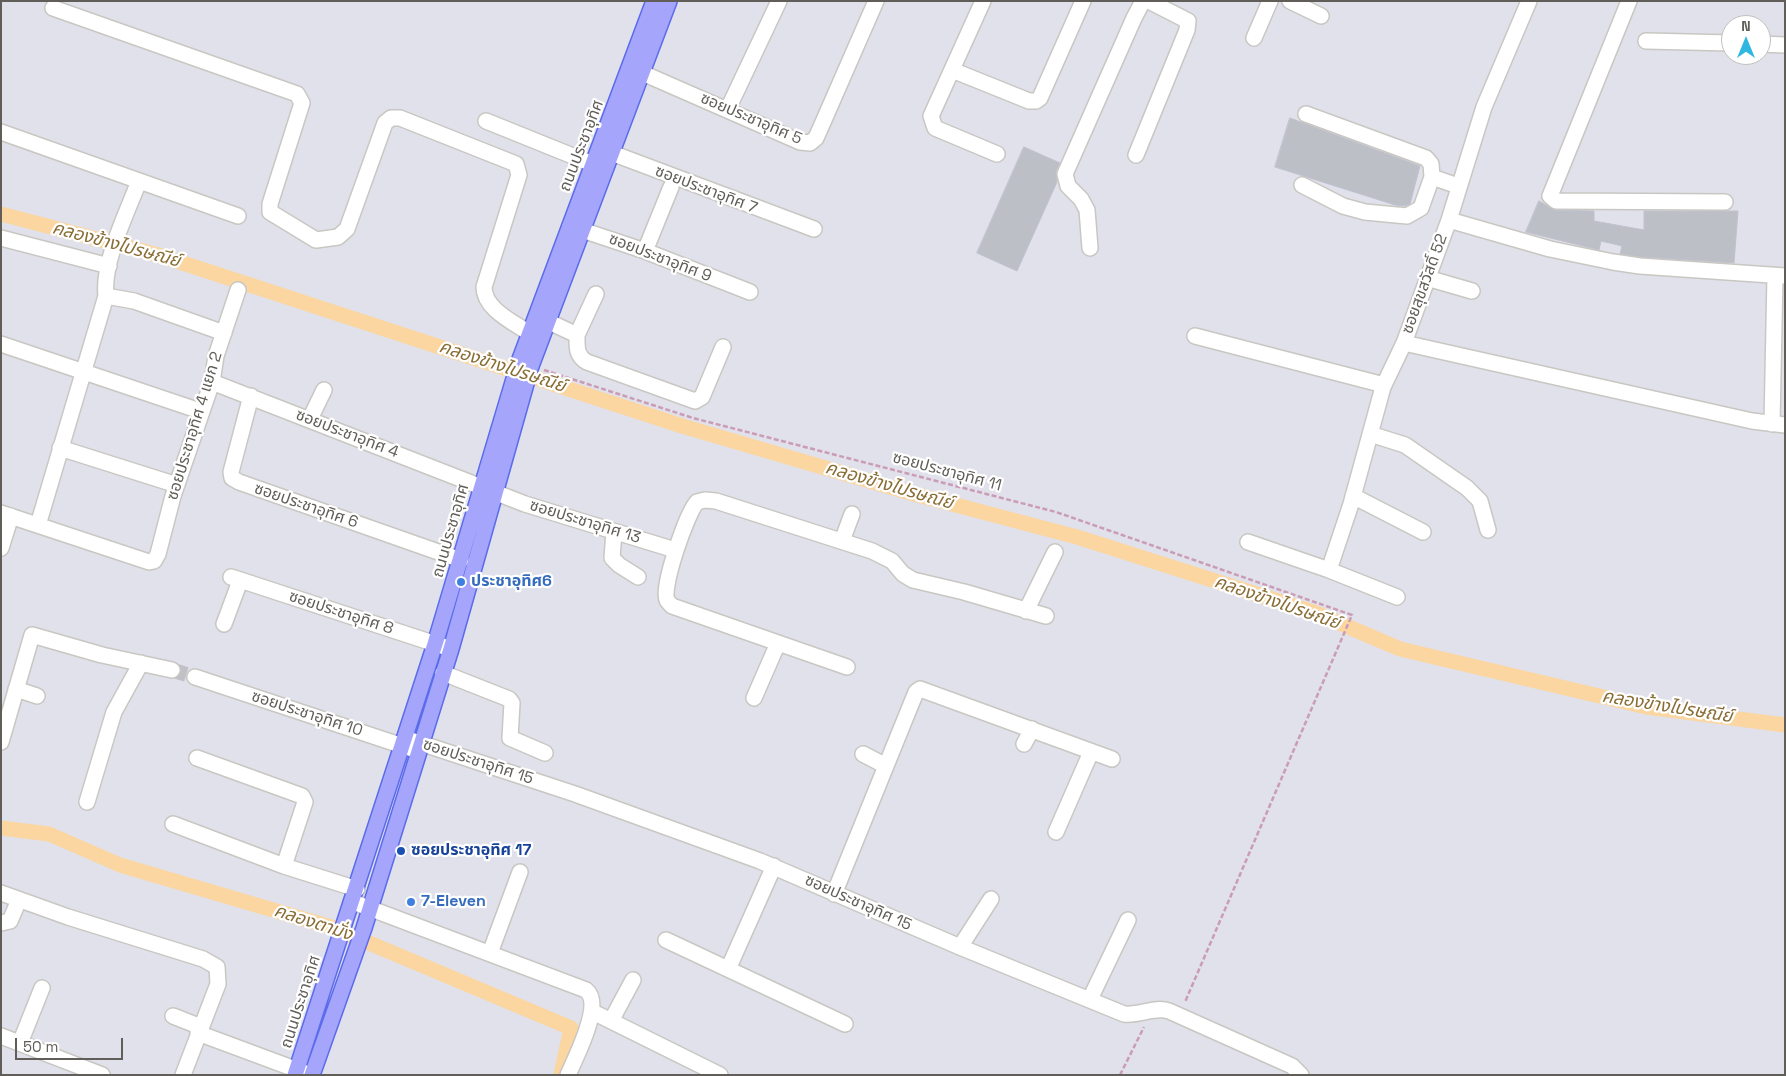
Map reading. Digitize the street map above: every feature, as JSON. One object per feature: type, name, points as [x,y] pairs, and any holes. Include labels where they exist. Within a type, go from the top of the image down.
[{"type":"main road","name":"ถนนประชาอุทิศ","points":[[637,70],[654,1]]},
{"type":"main road","name":"ถนนประชาอุทิศ","points":[[525,364],[529,333],[576,228],[637,70],[669,1]]},
{"type":"main road","name":"ถนนประชาอุทิศ","points":[[304,1073],[364,928],[451,649],[489,490],[519,382],[525,364],[547,321],[576,228]]},
{"type":"main road","name":"ถนนประชาอุทิศ","points":[[304,1073],[336,953],[461,560],[489,490]]},
{"type":"street","points":[[728,109],[778,1]]},
{"type":"street","name":"ซอยประชาอุทิศ 5","points":[[637,70],[800,142],[810,143],[816,138],[876,1]]},
{"type":"street","points":[[982,1],[931,116],[931,122],[935,128],[997,154]]},
{"type":"street","points":[[952,70],[1029,101],[1036,101],[1040,98],[1083,1]]},
{"type":"street","points":[[1090,248],[1087,210],[1081,199],[1068,186],[1065,174],[1143,1]]},
{"type":"street","points":[[1136,155],[1188,30],[1188,21],[1149,1]]},
{"type":"street","points":[[1254,38],[1270,1]]},
{"type":"street","points":[[1290,1],[1321,16]]},
{"type":"street","name":"ซอยสุขสวัสดิ์ 52","points":[[1328,570],[1353,496],[1384,385],[1404,343],[1449,220],[1484,107],[1529,1]]},
{"type":"street","points":[[1629,1],[1550,196],[1556,201],[1725,202]]},
{"type":"street","points":[[53,8],[297,94],[302,103],[270,204],[270,212],[316,240],[338,237],[347,229],[385,123],[391,118],[400,118],[516,164],[520,175],[484,287],[484,295],[495,309],[529,333]]},
{"type":"street","points":[[1646,41],[1721,43]]},
{"type":"street","points":[[1771,44],[1785,45]]},
{"type":"street","points":[[1302,185],[1316,194],[1365,212],[1408,216],[1420,208],[1432,177],[1431,164],[1426,158],[1306,114]]},
{"type":"street","points":[[486,121],[600,167]]},
{"type":"street","points":[[1,132],[238,216]]},
{"type":"street","name":"ซอยประชาอุทิศ 7","points":[[606,151],[814,229]]},
{"type":"street","points":[[1432,177],[1458,186]]},
{"type":"street","points":[[1,548],[6,514],[38,525],[106,296],[105,288],[109,266],[120,230],[139,181]]},
{"type":"street","points":[[645,252],[671,187]]},
{"type":"street","points":[[1404,343],[1778,425],[1780,276],[1613,262],[1550,249],[1449,220]]},
{"type":"street","name":"ซอยประชาอุทิศ 9","points":[[576,228],[750,292]]},
{"type":"street","points":[[1,238],[109,266]]},
{"type":"street","points":[[1427,278],[1472,291]]},
{"type":"street","name":"ซอยประชาอุทิศ 4 แยก 2","points":[[38,525],[149,562],[154,561],[158,554],[176,485],[200,411],[212,382],[216,356],[238,290]]},
{"type":"street","points":[[596,294],[577,335],[576,350],[580,358],[587,362],[696,401],[702,397],[723,347]]},
{"type":"street","points":[[106,296],[134,302],[224,333]]},
{"type":"street","points":[[547,321],[577,335]]},
{"type":"street","points":[[1195,336],[1384,385]]},
{"type":"street","points":[[1,344],[84,370],[200,411]]},
{"type":"street","name":"ซอยประชาอุทิศ 4","points":[[212,382],[489,490]]},
{"type":"street","points":[[310,419],[324,390]]},
{"type":"street","name":"ซอยประชาอุทิศ 6","points":[[251,396],[231,472],[232,478],[461,560]]},
{"type":"street","points":[[1370,434],[1405,445],[1467,488],[1480,501],[1488,530]]},
{"type":"street","points":[[60,448],[176,485]]},
{"type":"street","name":"ซอยประชาอุทิศ 13","points":[[489,490],[614,532],[676,550]]},
{"type":"street","points":[[1353,496],[1423,532]]},
{"type":"street","points":[[847,667],[672,606],[667,600],[666,591],[676,550],[693,506],[697,502],[706,500],[842,541],[885,556],[903,574],[913,580],[1046,616]]},
{"type":"street","points":[[842,541],[852,514]]},
{"type":"street","points":[[614,532],[612,558],[619,565],[638,577]]},
{"type":"street","points":[[1248,542],[1397,597]]},
{"type":"street","points":[[1026,610],[1055,552]]},
{"type":"street","name":"ซอยประชาอุทิศ 8","points":[[224,624],[235,579],[451,649]]},
{"type":"street","points":[[1,742],[32,635],[172,670]]},
{"type":"street","points":[[754,698],[778,643]]},
{"type":"street","points":[[87,802],[114,712],[141,663]]},
{"type":"street","points":[[443,673],[509,699],[512,703],[510,738],[545,753]]},
{"type":"street","name":"ซอยประชาอุทิศ 10","points":[[195,677],[419,747]]},
{"type":"street","points":[[16,689],[37,696]]},
{"type":"street","points":[[834,894],[916,692],[920,689],[1112,759]]},
{"type":"street","points":[[1024,744],[1032,729]]},
{"type":"street","name":"ซอยประชาอุทิศ 15","points":[[419,747],[575,794],[774,866],[834,894],[1124,1014],[1138,1014],[1163,1009],[1292,1066],[1302,1075]]},
{"type":"street","points":[[1056,832],[1091,752]]},
{"type":"street","points":[[863,754],[886,766]]},
{"type":"street","points":[[196,758],[302,796],[305,802],[284,866]]},
{"type":"street","points":[[174,824],[284,866],[355,896],[369,908],[586,990],[592,998],[593,1012],[568,1075]]},
{"type":"street","points":[[729,967],[774,866]]},
{"type":"street","points":[[490,953],[520,872]]},
{"type":"street","points":[[1,893],[211,963],[216,967],[218,984],[183,1075]]},
{"type":"street","points":[[960,947],[991,899]]},
{"type":"street","points":[[1,923],[10,922],[19,900]]},
{"type":"street","points":[[1090,999],[1128,920]]},
{"type":"street","points":[[666,940],[729,967],[845,1024]]},
{"type":"street","points":[[611,1021],[633,980]]},
{"type":"street","points":[[20,1043],[42,988]]},
{"type":"street","points":[[593,1012],[720,1075]]},
{"type":"street","points":[[173,1016],[200,1030],[304,1073]]},
{"type":"street","points":[[1,1036],[102,1075]]},
{"type":"path","name":"ซอยประชาอุทิศ 11","points":[[525,364],[693,418],[1056,512],[1352,615],[1179,1015]]},
{"type":"path","points":[[1120,1075],[1144,1025],[1138,1014]]},
{"type":"building","points":[[1290,118],[1420,166],[1410,204],[1405,206],[1395,205],[1275,167]]},
{"type":"building","points":[[1024,147],[1060,163],[1056,171],[1057,182],[1017,271],[977,253]]},
{"type":"building","points":[[1539,201],[1555,210],[1594,211],[1594,221],[1644,230],[1644,211],[1738,211],[1734,263],[1620,254],[1622,246],[1601,241],[1599,250],[1526,232]]},
{"type":"waterway","name":"คลองข้างไปรษณีย์","points":[[1,214],[158,255],[682,426],[914,494],[1077,537],[1316,613],[1400,649],[1646,707],[1785,725]]},
{"type":"waterway","name":"คลองตามั่ง","points":[[1,828],[49,834],[120,865],[331,927],[571,1028],[561,1075]]},
{"type":"tunnel","points":[[172,670],[195,677]]},
{"type":"place","name":"ประชาอุทิศ6","points":[[461,582]]},
{"type":"place","name":"ซอยประชาอุทิศ 17","points":[[401,851]]},
{"type":"place","name":"7-Eleven","points":[[411,902]]}]
